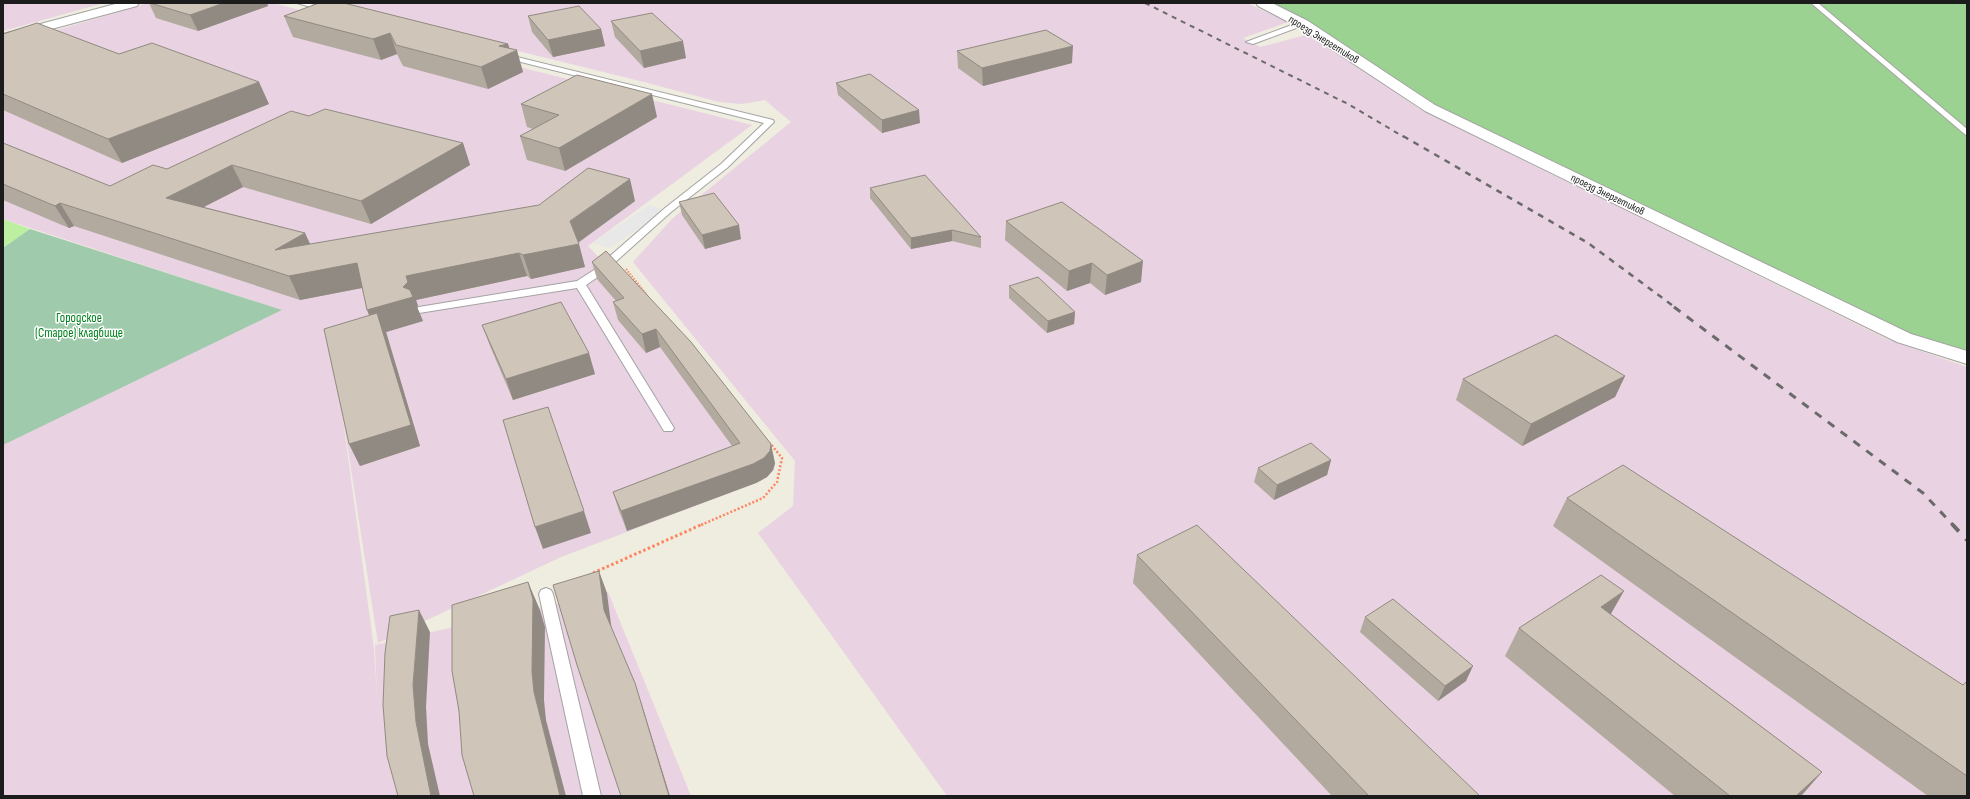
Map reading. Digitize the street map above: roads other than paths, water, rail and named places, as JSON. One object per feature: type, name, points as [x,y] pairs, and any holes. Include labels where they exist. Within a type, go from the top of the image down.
[{"type":"street","points":[[3,38],[133,3]]},
{"type":"street","name":"проезд Энергетиков","points":[[1262,3],[1303,24],[1430,108],[1904,338],[1967,358]]},
{"type":"lane","points":[[300,3],[333,11]]},
{"type":"lane","points":[[1814,3],[1967,133]]},
{"type":"lane","points":[[1250,42],[1303,24]]},
{"type":"lane","points":[[419,310],[580,284],[598,272],[668,210],[724,166],[770,122],[498,53]]},
{"type":"lane","points":[[580,284],[668,428]]},
{"type":"lane","points":[[546,594],[592,796]]},
{"type":"railway","points":[[1145,3],[1348,104],[1404,137]]},
{"type":"railway","points":[[1403,136],[1588,243],[1676,308]]},
{"type":"railway","points":[[1674,307],[1923,493],[1953,525]]},
{"type":"railway","points":[[1952,524],[1967,540]]},
{"type":"park label","name":"Городское (Старое) кладбище","points":[[79,324]]}]
